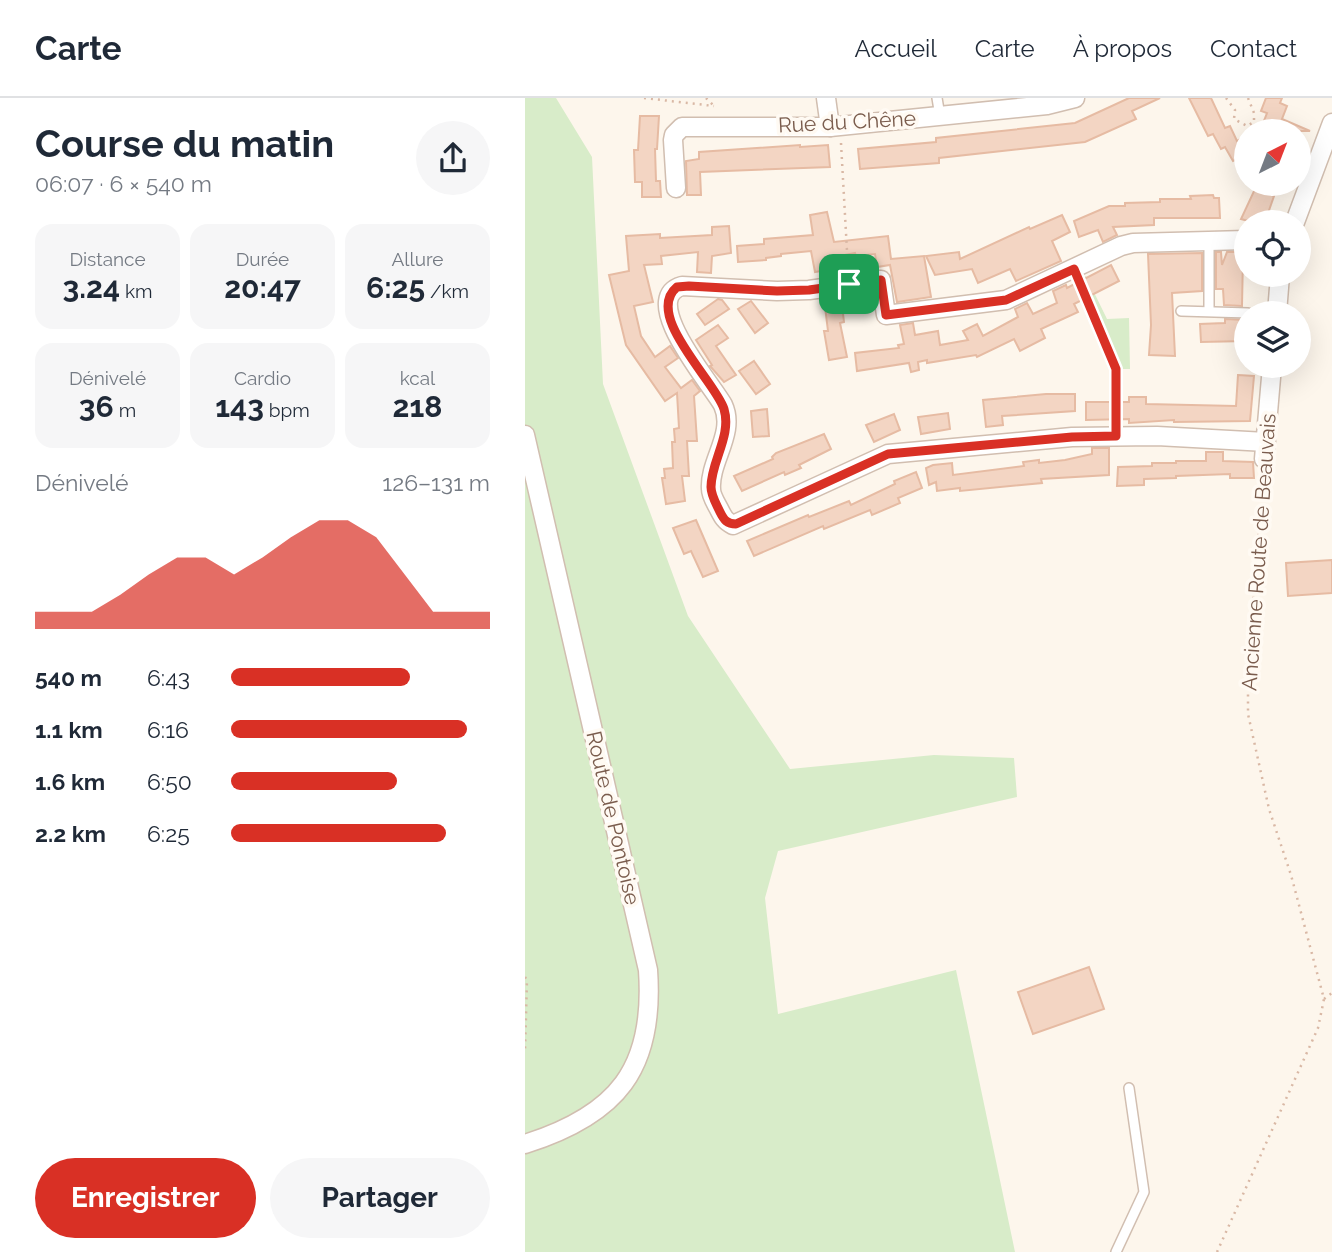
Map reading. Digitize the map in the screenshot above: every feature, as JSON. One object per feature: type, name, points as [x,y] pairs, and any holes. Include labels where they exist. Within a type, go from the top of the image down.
[{"type":"street","points":[[826,98],[835,126]]},
{"type":"street","name":"Rue du Chêne","points":[[676,188],[673,140],[682,127],[835,126],[1047,105],[1075,98]]},
{"type":"street","points":[[1299,210],[1332,123]]},
{"type":"street","points":[[1234,240],[1133,243],[1006,300],[886,315],[881,280],[809,290],[777,291],[682,286],[672,291],[669,312],[675,334],[725,411],[726,429],[711,490],[723,518],[733,525],[888,454],[1072,437],[1116,436],[1157,436],[1265,451]]},
{"type":"street","name":"Ancienne Route de Beauvais","points":[[1265,451],[1271,378]]},
{"type":"street","name":"Route de Pontoise","points":[[525,435],[648,970],[650,1001],[639,1054],[619,1089],[605,1105],[586,1119],[559,1133],[525,1144]]},
{"type":"lane","points":[[937,98],[940,116]]},
{"type":"lane","points":[[1209,240],[1209,311]]},
{"type":"lane","points":[[1181,311],[1234,312]]},
{"type":"lane","points":[[1115,1252],[1144,1192],[1129,1088]]},
{"type":"path","points":[[644,98],[714,106],[706,98]]},
{"type":"path","points":[[1226,98],[1235,110],[1234,119],[1247,126],[1254,121],[1248,98]]},
{"type":"path","points":[[835,126],[849,284]]},
{"type":"path","points":[[1074,269],[1116,369],[1116,436]]},
{"type":"path","name":"Ancienne Route de Beauvais","points":[[1216,1252],[1318,1028],[1324,999],[1291,875],[1269,809],[1248,714],[1248,665],[1265,451]]},
{"type":"path","points":[[525,977],[525,1051]]},
{"type":"path","points":[[1324,999],[1332,993]]},
{"type":"green space","points":[[525,98],[556,98],[592,157],[603,384],[688,616],[790,769],[934,755],[1014,758],[1017,797],[778,851],[765,898],[778,1014],[956,970],[1015,1252],[525,1252]]},
{"type":"green space","points":[[1086,276],[1107,319],[1129,318],[1130,369],[1112,369],[1073,283]]},
{"type":"building","points":[[1129,98],[1160,98],[1132,111],[1136,119],[1085,142],[939,158],[939,163],[860,169],[858,149],[936,142],[936,138],[1075,123]]},
{"type":"building","points":[[1189,98],[1211,98],[1225,128],[1230,126],[1234,135],[1234,161],[1225,147],[1221,149],[1213,134],[1208,136]]},
{"type":"building","points":[[1266,98],[1282,98],[1280,103],[1287,106],[1282,119],[1265,119],[1267,113],[1261,111]]},
{"type":"building","points":[[640,116],[659,116],[655,149],[656,181],[660,181],[661,197],[642,197],[642,182],[635,182],[634,150],[638,150]]},
{"type":"building","points":[[828,145],[830,167],[700,172],[701,195],[687,195],[686,161],[699,159],[699,152]]},
{"type":"building","points":[[1213,195],[1214,198],[1219,198],[1220,218],[1154,218],[1154,225],[1113,227],[1117,235],[1103,242],[1098,230],[1079,237],[1074,221],[1109,206],[1125,206],[1125,203],[1160,202],[1160,199],[1191,199],[1190,196]]},
{"type":"building","points":[[1252,196],[1274,196],[1269,210],[1245,210]]},
{"type":"building","points":[[827,212],[834,242],[888,236],[891,259],[924,256],[931,297],[897,302],[890,265],[877,267],[875,254],[856,256],[855,253],[830,258],[832,269],[815,272],[811,251],[781,254],[766,260],[738,262],[737,246],[764,244],[764,239],[813,235],[810,215]]},
{"type":"building","points":[[1062,215],[1070,232],[1052,241],[1061,261],[1016,281],[1010,269],[978,283],[972,269],[935,275],[926,256],[959,252],[960,259]]},
{"type":"building","points":[[729,226],[731,253],[712,256],[711,273],[697,272],[698,252],[661,256],[662,264],[644,265],[653,302],[634,306],[641,336],[655,357],[670,346],[678,358],[665,367],[681,388],[692,380],[700,391],[694,396],[697,441],[687,441],[689,476],[682,476],[685,501],[666,504],[662,478],[665,478],[664,469],[673,468],[672,442],[675,442],[674,429],[679,428],[677,393],[665,401],[626,345],[609,275],[629,271],[626,236],[660,234],[660,238],[712,235],[712,227]]},
{"type":"building","points":[[1216,252],[1221,252],[1222,265],[1227,252],[1234,252],[1234,287],[1242,287],[1242,301],[1234,301],[1234,306],[1224,305],[1223,289],[1216,289]]},
{"type":"building","points":[[1202,253],[1202,291],[1172,293],[1175,356],[1149,355],[1151,325],[1148,254]]},
{"type":"building","points":[[1111,265],[1119,281],[1074,304],[1078,312],[1041,329],[1045,338],[1020,351],[1014,339],[977,357],[918,362],[919,370],[911,372],[909,363],[857,371],[855,353],[899,348],[898,345],[904,344],[900,325],[913,323],[915,335],[938,331],[940,345],[968,340],[963,331],[977,324],[983,336],[1018,317],[1015,309],[1027,303],[1033,314],[1057,303],[1053,291],[1066,285],[1067,288]]},
{"type":"building","points":[[841,297],[844,322],[840,323],[847,357],[829,360],[824,331],[828,331],[824,299]]},
{"type":"building","points":[[718,299],[729,309],[705,325],[697,314]]},
{"type":"building","points":[[751,301],[768,323],[755,333],[738,309]]},
{"type":"building","points":[[1225,319],[1234,319],[1234,341],[1201,342],[1200,324],[1225,323]]},
{"type":"building","points":[[718,325],[728,338],[716,346],[736,375],[724,382],[710,366],[712,365],[696,340]]},
{"type":"building","points":[[754,361],[770,384],[756,394],[739,371]]},
{"type":"building","points":[[1238,378],[1254,378],[1250,421],[1174,420],[1129,423],[1129,419],[1086,420],[1086,402],[1129,402],[1129,397],[1146,397],[1146,404],[1236,406]]},
{"type":"building","points":[[1075,394],[1075,411],[1002,416],[1003,425],[986,427],[983,400]]},
{"type":"building","points":[[767,409],[769,436],[753,437],[751,411]]},
{"type":"building","points":[[948,413],[950,429],[921,434],[918,417]]},
{"type":"building","points":[[894,414],[900,430],[874,442],[866,425]]},
{"type":"building","points":[[824,434],[831,449],[799,465],[801,468],[785,475],[784,472],[742,491],[734,476],[773,459],[776,453]]},
{"type":"building","points":[[1092,448],[1109,448],[1109,475],[1041,479],[1042,483],[937,491],[936,482],[929,485],[926,468],[952,463],[953,475],[1024,466],[1023,462],[1065,460],[1092,454]]},
{"type":"building","points":[[1206,452],[1223,452],[1223,461],[1253,462],[1254,478],[1230,478],[1230,474],[1176,476],[1144,479],[1144,485],[1117,486],[1118,467],[1206,461]]},
{"type":"building","points":[[916,472],[922,488],[898,498],[900,503],[872,515],[870,510],[824,529],[823,526],[754,556],[747,541],[808,515],[809,517],[849,501],[851,505]]},
{"type":"building","points":[[696,520],[718,571],[703,577],[691,551],[684,554],[673,528]]},
{"type":"building","points":[[1332,560],[1332,593],[1288,596],[1286,563]]},
{"type":"building","points":[[1089,967],[1104,1009],[1033,1034],[1018,992]]},
{"type":"route","points":[[1074,269],[1116,369],[1116,436],[1072,437],[888,454],[736,524],[729,524],[723,518],[711,490],[726,429],[725,411],[675,334],[669,312],[672,291],[682,286],[777,291],[809,290],[849,284],[881,280],[886,315],[995,303],[1074,269]]}]
